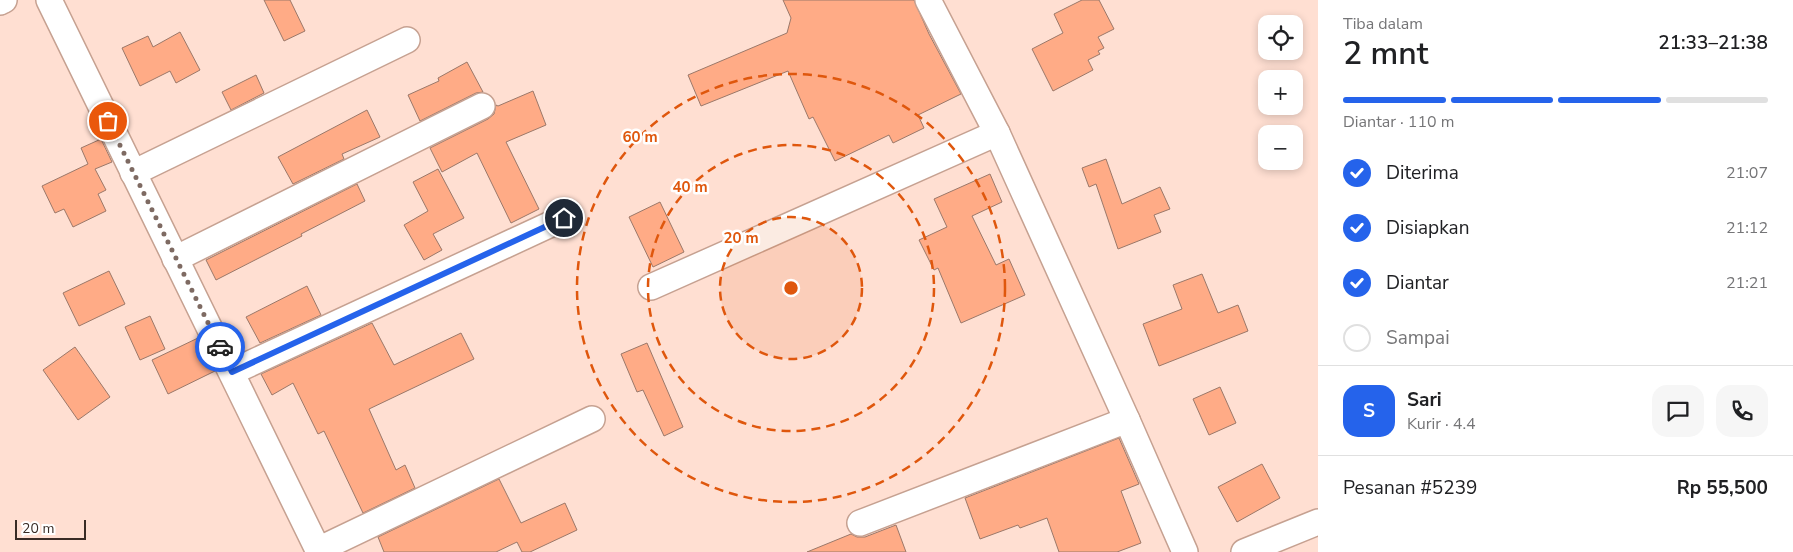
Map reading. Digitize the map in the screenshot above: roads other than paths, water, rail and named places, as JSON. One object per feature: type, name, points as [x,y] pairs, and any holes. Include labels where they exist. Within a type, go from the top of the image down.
[{"type":"street","points":[[0,2],[4,0]]},
{"type":"street","points":[[49,0],[319,551],[592,419]]},
{"type":"street","points":[[928,0],[997,133],[1128,420],[1185,552]]},
{"type":"street","points":[[133,173],[407,40]]},
{"type":"street","points":[[175,259],[482,106]]},
{"type":"street","points":[[651,287],[997,133]]},
{"type":"street","points":[[232,372],[564,218]]},
{"type":"street","points":[[860,523],[1128,420]]},
{"type":"street","points":[[1244,552],[1318,522]]}]
